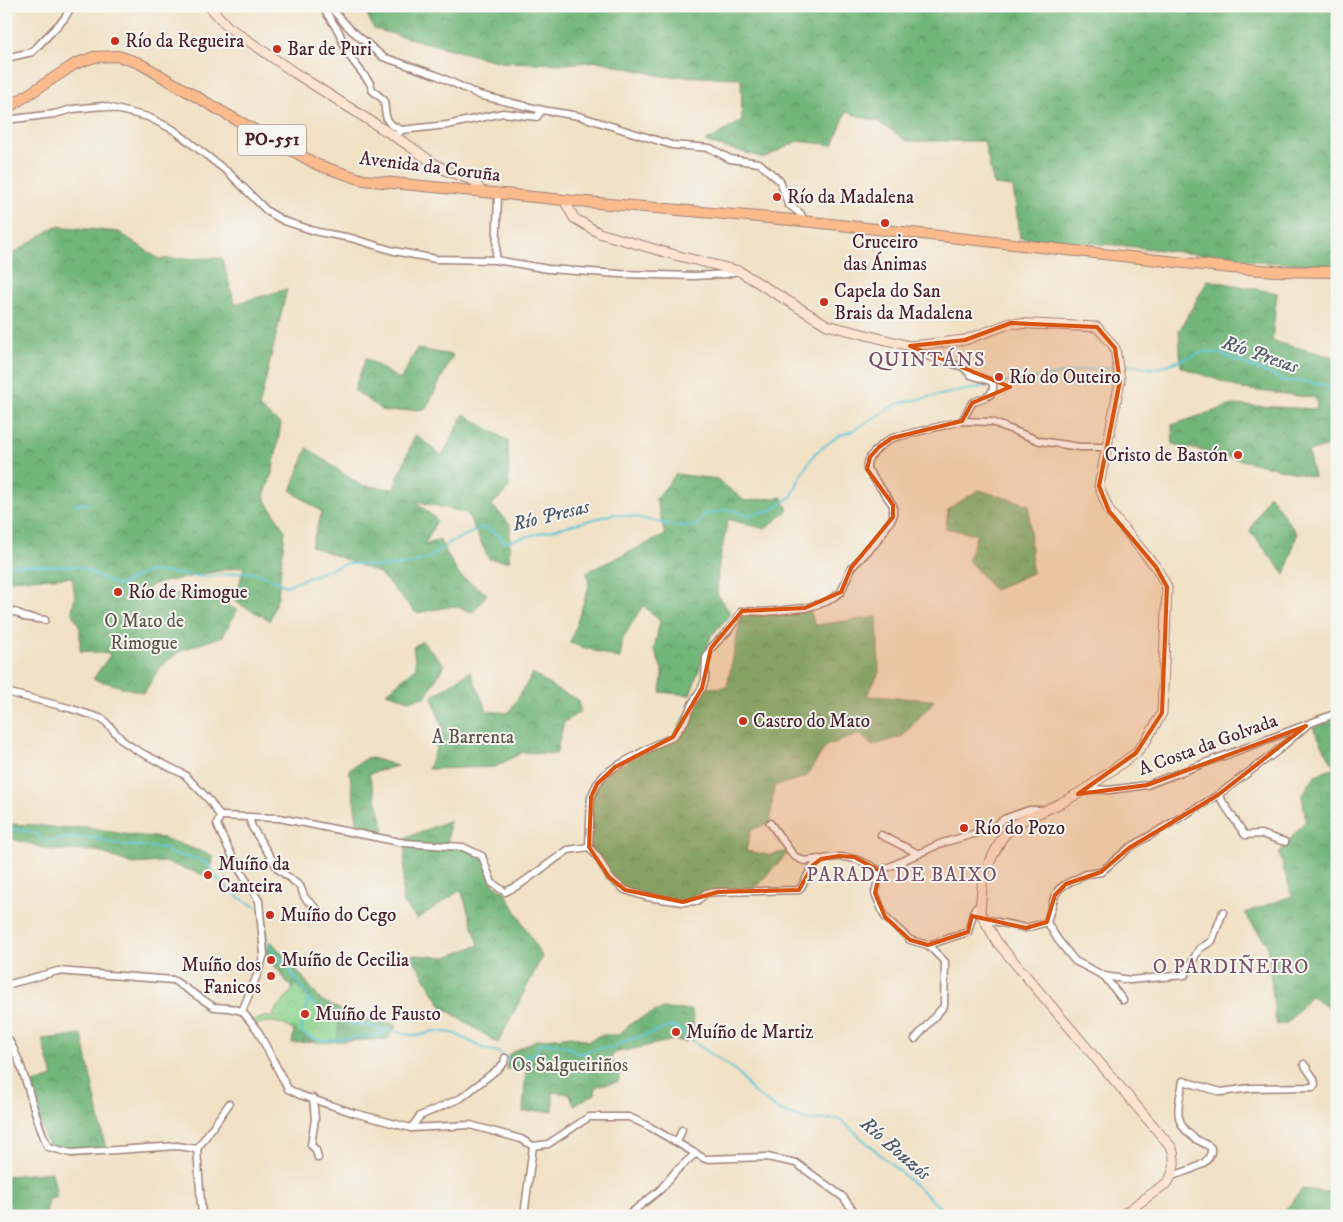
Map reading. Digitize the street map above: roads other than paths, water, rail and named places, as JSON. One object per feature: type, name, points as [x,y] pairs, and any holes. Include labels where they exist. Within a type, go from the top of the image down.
[{"type":"main road","name":"Avenida da Coruña","points":[[6,109],[75,64],[94,57],[118,56],[139,63],[318,165],[363,180],[480,188],[498,193],[564,200]]},
{"type":"main road","name":"PO-551","points":[[564,200],[803,221],[1231,268],[1276,272],[1337,272]]},
{"type":"street","points":[[6,58],[32,52],[64,19],[72,6]]},
{"type":"street","points":[[208,6],[227,26],[294,73],[432,162],[447,171],[468,177],[480,188]]},
{"type":"street","points":[[322,6],[339,32],[352,60],[370,84],[372,90],[384,100],[386,120],[393,127],[402,130],[447,125],[503,113],[538,117],[542,110]]},
{"type":"street","points":[[329,6],[350,29],[383,57],[436,75],[479,95],[542,110],[579,116],[672,145],[710,148],[730,159],[759,163],[780,181],[788,204],[801,214],[803,221]]},
{"type":"street","points":[[6,120],[103,106],[148,117],[174,130],[228,173],[267,211],[284,221],[318,232],[351,238],[394,251],[436,259],[496,260],[548,269],[620,274],[695,276],[727,274],[739,271]]},
{"type":"street","points":[[395,137],[402,130]]},
{"type":"street","points":[[459,174],[465,188]]},
{"type":"street","points":[[496,260],[498,193]]},
{"type":"street","points":[[564,200],[574,218],[599,233],[739,271],[827,325],[910,346],[928,356],[958,365],[971,375],[990,381],[994,388],[990,395],[972,403],[962,421]]},
{"type":"street","points":[[910,346],[965,340],[1012,323],[1097,327],[1115,348],[1120,381],[1099,486],[1109,512],[1156,567],[1167,586],[1162,713],[1147,739],[1136,753],[1086,789],[1061,803],[1015,824],[1002,838],[982,875],[980,912],[997,942],[1172,1148],[1175,1162],[1172,1176],[1168,1182],[1121,1216]]},
{"type":"street","points":[[821,859],[813,865],[805,883],[799,890],[706,893],[697,901],[683,902],[647,897],[625,890],[609,877],[599,859],[589,847],[591,797],[597,784],[615,767],[673,737],[685,721],[692,704],[702,688],[705,680],[706,658],[711,648],[728,631],[742,611],[766,612],[805,608],[826,602],[841,592],[851,568],[875,544],[893,517],[893,505],[867,469],[870,457],[879,447],[892,438],[962,421],[992,422],[1040,442],[1080,447],[1106,447]]},
{"type":"street","points":[[6,610],[18,613],[24,617],[45,620]]},
{"type":"street","points":[[6,692],[70,708],[103,719],[124,741],[138,751],[185,775],[210,801],[220,816]]},
{"type":"street","name":"A Costa da Golvada","points":[[1086,789],[1110,790],[1147,785],[1306,726],[1337,712]]},
{"type":"street","points":[[1223,912],[1212,941],[1199,949],[1185,975],[1130,980],[1104,976],[1075,961],[1058,940],[1047,922],[1055,895],[1059,889],[1086,874],[1101,872],[1129,848],[1218,795],[1276,752],[1306,726]]},
{"type":"street","points":[[1218,795],[1246,835],[1261,834],[1285,842]]},
{"type":"street","points":[[880,871],[942,843],[991,829],[1004,819],[1029,810],[1043,810]]},
{"type":"street","points":[[220,816],[279,818],[405,843],[463,847],[482,856],[492,883],[505,892],[519,885],[568,850],[589,847]]},
{"type":"street","points":[[220,816],[217,824],[220,834],[259,901],[264,954],[242,1011]]},
{"type":"street","points":[[249,817],[252,827],[278,869],[300,886],[305,898],[319,911]]},
{"type":"street","points":[[770,823],[794,856],[804,862],[839,856],[854,857],[880,871]]},
{"type":"street","points":[[881,835],[919,854]]},
{"type":"street","points":[[880,871],[875,893],[885,917],[910,940],[928,945],[945,962],[944,1006],[914,1039]]},
{"type":"street","points":[[928,945],[968,932],[974,910],[980,905]]},
{"type":"street","points":[[984,919],[1026,928],[1047,922]]},
{"type":"street","points":[[6,985],[58,971],[173,980],[214,1007],[242,1011],[258,1031],[288,1089],[300,1095],[354,1113],[411,1128],[470,1125],[521,1140],[533,1146],[548,1144],[589,1117],[629,1117],[706,1159],[767,1157],[796,1163],[843,1197],[857,1216]]},
{"type":"street","points":[[1104,976],[1123,1000]]},
{"type":"street","points":[[6,1035],[15,1049],[40,1130],[48,1148],[71,1153],[177,1146],[197,1149]]},
{"type":"street","points":[[411,1128],[420,1116],[461,1098],[499,1068],[504,1063],[505,1058]]},
{"type":"street","points":[[1172,1176],[1201,1165],[1212,1153],[1211,1148],[1189,1134],[1179,1121],[1178,1108],[1184,1081],[1221,1092],[1251,1088],[1313,1087],[1315,1084],[1314,1079],[1304,1064]]},
{"type":"street","points":[[313,1098],[315,1120],[311,1145],[316,1150],[318,1158]]},
{"type":"street","points":[[202,1216],[197,1149],[229,1104]]},
{"type":"street","points":[[676,1142],[682,1130]]},
{"type":"street","points":[[524,1216],[533,1146]]},
{"type":"street","points":[[627,1216],[660,1190],[676,1171],[696,1153]]},
{"type":"waterway","name":"Río Presas","points":[[1121,366],[1132,365],[1155,369],[1207,351],[1224,355],[1285,381],[1308,382],[1337,389]]},
{"type":"waterway","name":"Río Presas","points":[[999,384],[1083,370],[1114,367]]},
{"type":"waterway","name":"Río Presas","points":[[6,565],[80,567],[118,586],[146,572],[164,572],[204,577],[245,572],[260,574],[286,586],[347,563],[385,567],[428,559],[449,543],[483,527],[498,535],[505,542],[614,514],[675,526],[697,526],[704,515],[728,509],[748,515],[772,510],[792,496],[802,473],[815,453],[838,436],[852,431],[899,403],[987,386]]},
{"type":"waterway","points":[[76,504],[88,504]]},
{"type":"waterway","name":"Río Bouzós","points":[[6,829],[32,832],[44,841],[67,838],[96,838],[120,845],[164,848],[171,854],[198,859],[208,864],[219,881],[240,898],[256,907]]},
{"type":"waterway","name":"Río Bouzós","points":[[265,923],[267,943],[288,967],[311,1002],[326,1016],[335,1020],[417,1036],[433,1031],[453,1033],[485,1049],[498,1052],[509,1060],[521,1059],[536,1052],[539,1044],[560,1044],[580,1054],[601,1048],[614,1048],[617,1044],[673,1026],[680,1029],[698,1045],[736,1071],[753,1092],[780,1111],[807,1120],[837,1119],[842,1121],[950,1216]]},
{"type":"waterway","points":[[305,1011],[309,999]]},
{"type":"waterway","points":[[303,1020],[301,1032],[323,1041],[376,1035],[386,1031]]},
{"type":"place","name":"Río da Regueira","points":[[115,41]]},
{"type":"place","name":"Bar de Puri","points":[[277,49]]},
{"type":"place","name":"Río da Madalena","points":[[777,197]]},
{"type":"place","name":"Cruceiro das Ánimas","points":[[885,223]]},
{"type":"place","name":"Capela do San Brais da Madalena","points":[[824,302]]},
{"type":"place","name":"Río do Outeiro","points":[[999,377]]},
{"type":"place","name":"Cristo de Bastón","points":[[1238,455]]},
{"type":"place","name":"Río de Rimogue","points":[[118,592]]},
{"type":"place","name":"Castro do Mato","points":[[743,721]]},
{"type":"place","name":"Río do Pozo","points":[[964,828]]},
{"type":"place","name":"Muíño da Canteira","points":[[208,875]]},
{"type":"place","name":"Muíño do Cego","points":[[270,915]]},
{"type":"place","name":"Muíño de Cecilia","points":[[271,960]]},
{"type":"place","name":"Muíño dos Fanicos","points":[[271,976]]},
{"type":"place","name":"Muíño de Fausto","points":[[305,1014]]},
{"type":"place","name":"Muíño de Martiz","points":[[676,1032]]},
{"type":"district","name":"QUINTÁNS","points":[[927,360]]},
{"type":"district","name":"PARADA DE BAIXO","points":[[902,875]]},
{"type":"district","name":"O PARDIÑEIRO","points":[[1231,967]]},
{"type":"park label","name":"O Mato de Rimogue","points":[[144,632]]},
{"type":"park label","name":"A Barrenta","points":[[473,737]]},
{"type":"park label","name":"Os Salgueiriños","points":[[570,1065]]}]
